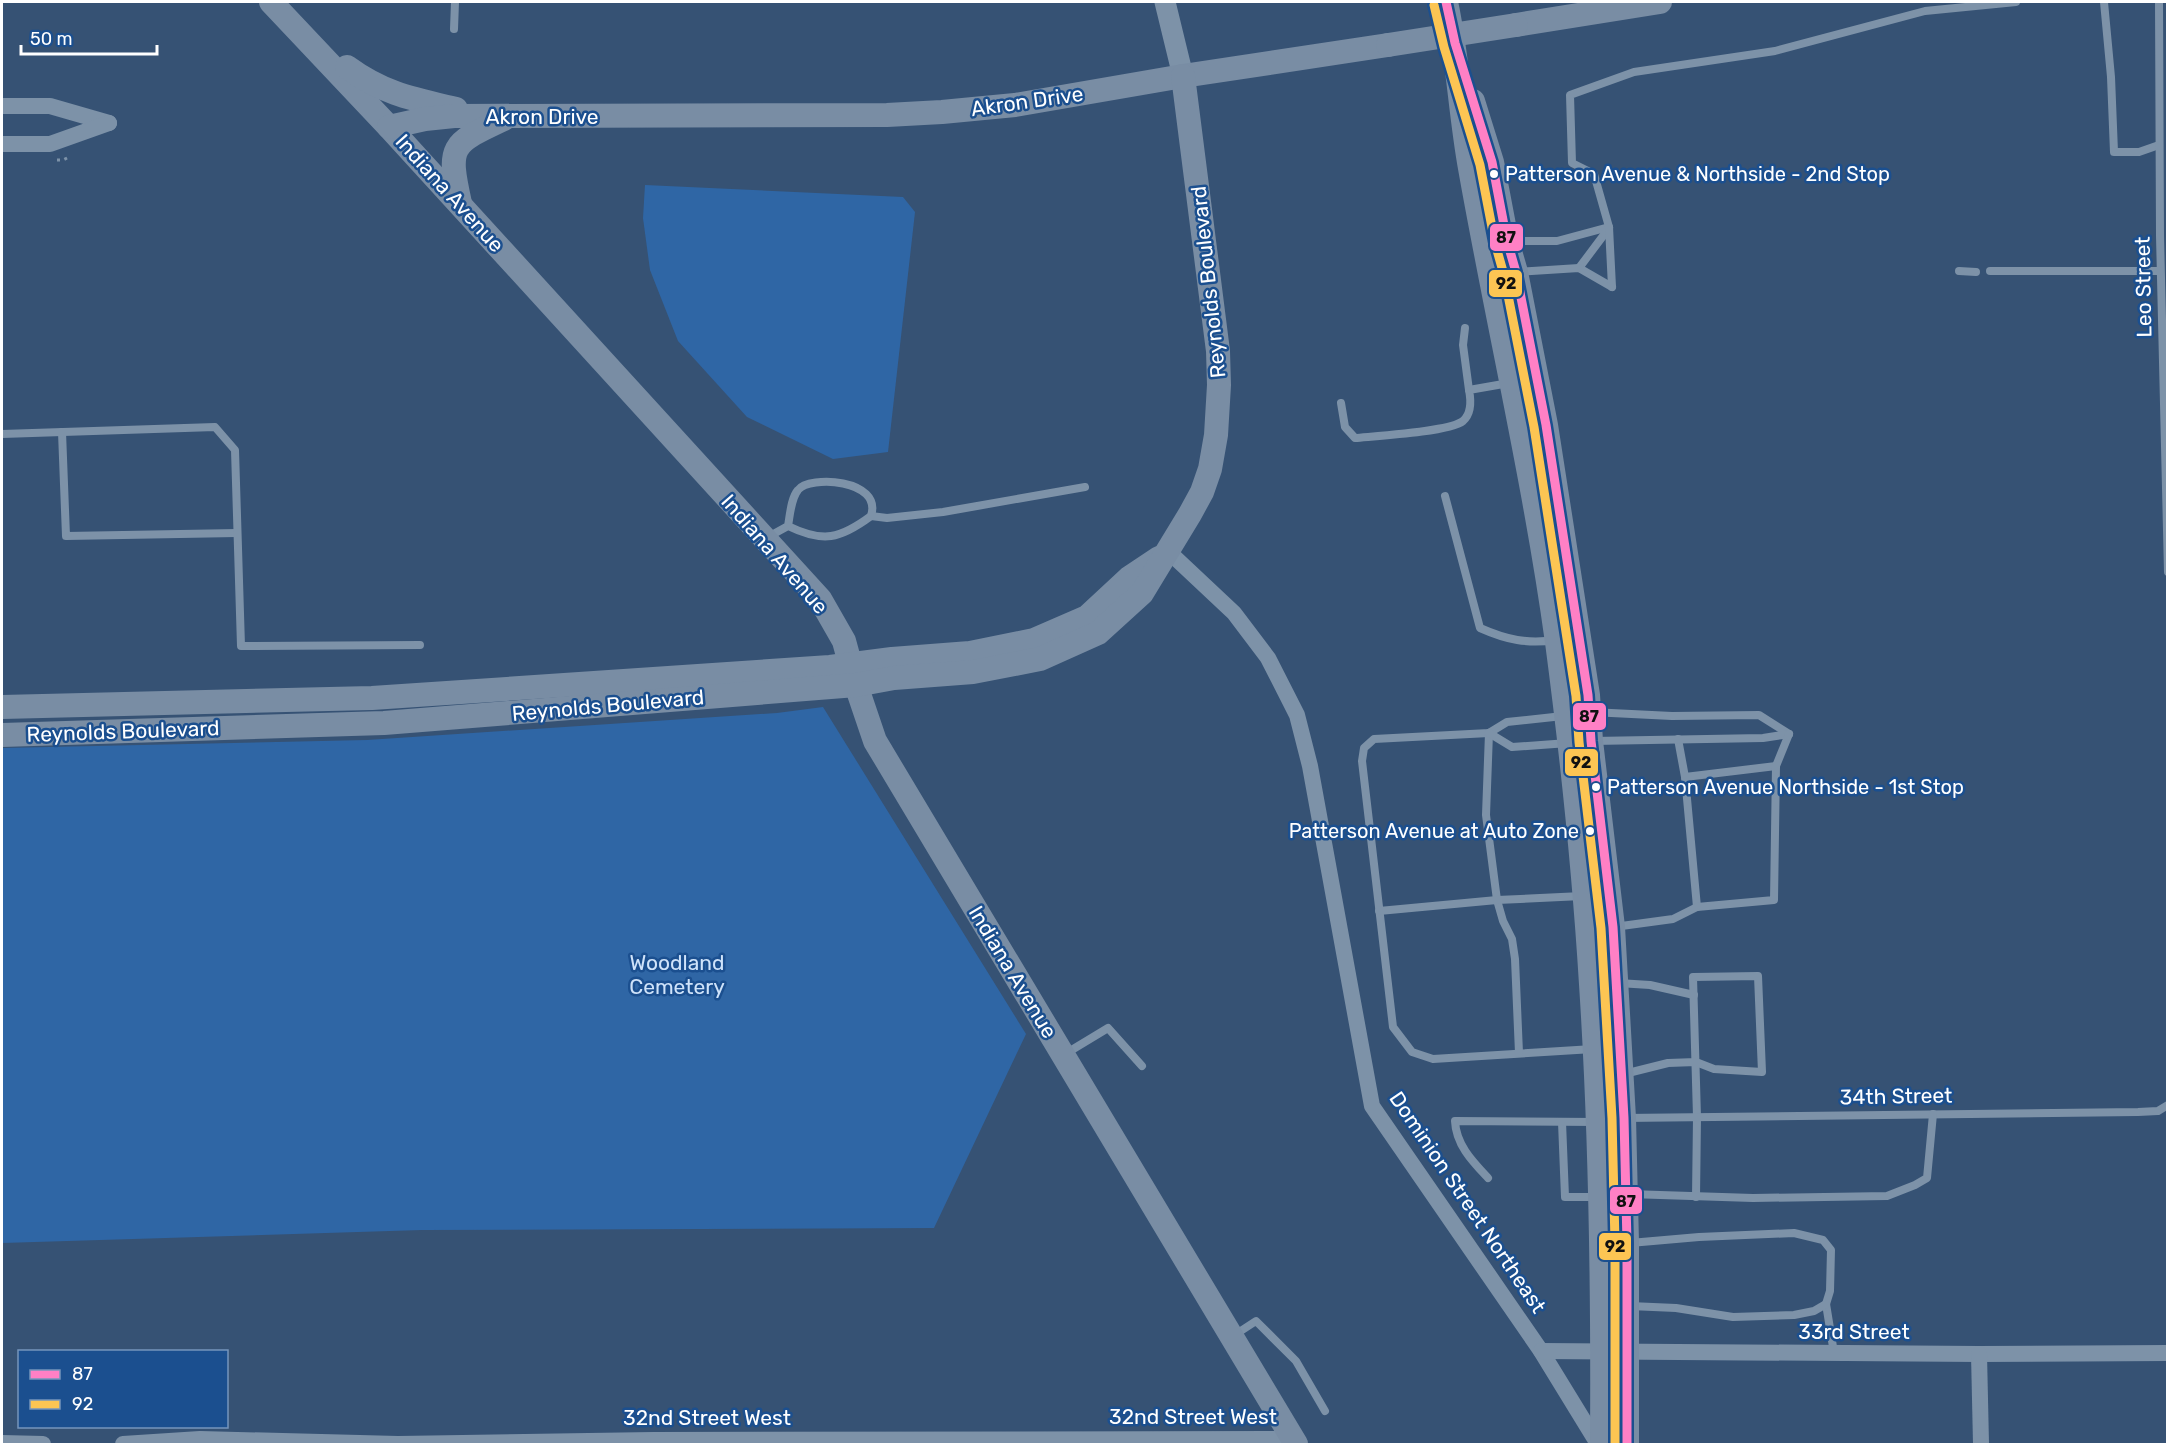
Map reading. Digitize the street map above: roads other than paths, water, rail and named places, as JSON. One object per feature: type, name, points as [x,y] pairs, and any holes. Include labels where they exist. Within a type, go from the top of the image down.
[{"type":"main road","name":"Indiana Avenue","points":[[271,2],[461,205],[820,599],[844,641],[876,741],[1293,1443]]},
{"type":"main road","points":[[1446,2],[1455,43],[1492,162],[1546,425],[1580,742],[1600,1197],[1614,1351],[1627,1444]]},
{"type":"main road","name":"Akron Drive","points":[[389,127],[425,119],[509,116],[875,115],[1015,105],[1183,76],[1660,2]]},
{"type":"main road","points":[[304,37],[379,88],[485,117]]},
{"type":"main road","points":[[1455,43],[1469,165],[1537,511],[1568,639]]},
{"type":"main road","name":"Reynolds Boulevard","points":[[2,707],[372,698],[854,675],[894,678],[973,672],[1040,659],[1098,633],[1142,593],[1168,551],[1202,492],[1210,469],[1216,435],[1219,385],[1218,351],[1183,76]]},
{"type":"main road","points":[[461,205],[453,167],[460,144],[473,134],[509,116]]},
{"type":"main road","name":"Reynolds Boulevard","points":[[2,735],[384,723],[854,675]]},
{"type":"main road","points":[[1580,742],[1613,927],[1624,1119],[1627,1305],[1614,1351],[1600,1444]]},
{"type":"street","points":[[1165,2],[1183,76]]},
{"type":"street","points":[[2,106],[50,106],[109,123],[50,144],[2,144]]},
{"type":"street","name":"Dominion Street Northeast","points":[[1168,551],[1234,613],[1268,658],[1297,715],[1310,765],[1372,1106],[1540,1351],[1600,1444]]},
{"type":"street","name":"33rd Street","points":[[1540,1351],[2168,1353]]},
{"type":"street","points":[[1979,1354],[1981,1444]]},
{"type":"street","name":"32nd Street West","points":[[123,1444],[200,1442],[398,1444],[572,1442],[1293,1443]]},
{"type":"street","points":[[2,1443],[43,1444]]},
{"type":"lane","points":[[454,29],[455,2]]},
{"type":"lane","points":[[1610,227],[1557,241],[1508,241],[1488,256],[1516,272],[1579,268],[1612,287],[1610,227],[1594,174],[1572,163],[1570,94],[1634,72],[1775,51],[1925,11],[2016,2]]},
{"type":"lane","points":[[2104,2],[2114,152],[2139,152],[2159,144]]},
{"type":"lane","name":"Leo Street","points":[[2159,2],[2160,271],[2168,572]]},
{"type":"lane","points":[[1579,268],[1610,227]]},
{"type":"lane","points":[[1959,271],[1976,272]]},
{"type":"lane","points":[[1990,271],[2160,271]]},
{"type":"lane","points":[[1341,403],[1345,428],[1355,438],[1448,427],[1462,421],[1470,412],[1463,345],[1465,328]]},
{"type":"lane","points":[[1469,390],[1513,383]]},
{"type":"lane","points":[[2,434],[215,427],[235,450],[241,646],[420,645]]},
{"type":"lane","points":[[62,432],[66,536],[237,532]]},
{"type":"lane","points":[[765,539],[788,526],[795,494],[803,485],[810,483],[836,483],[866,492],[873,501],[871,516]]},
{"type":"lane","points":[[788,526],[803,533],[828,537],[853,527],[871,516],[887,518],[943,512],[1086,487]]},
{"type":"lane","points":[[1445,496],[1480,628],[1501,637],[1534,643],[1568,639]]},
{"type":"lane","points":[[1620,1049],[1595,1048],[1433,1059],[1412,1052],[1393,1027],[1362,761],[1364,748],[1374,739],[1489,733],[1508,722],[1577,714],[1759,715],[1789,734]]},
{"type":"lane","points":[[1489,733],[1512,747],[1580,742],[1763,738],[1789,734]]},
{"type":"lane","points":[[1489,733],[1486,814],[1497,900],[1503,921],[1512,939],[1515,959],[1519,1053]]},
{"type":"lane","points":[[1613,927],[1673,919],[1697,908],[1774,900],[1776,766],[1789,734]]},
{"type":"lane","points":[[1678,739],[1685,777],[1697,908]]},
{"type":"lane","points":[[1685,777],[1776,766]]},
{"type":"lane","points":[[1379,911],[1497,900],[1609,895]]},
{"type":"lane","points":[[1620,1074],[1668,1063],[1696,1062],[1714,1069],[1762,1072],[1758,976],[1694,977],[1694,995],[1696,1062],[1697,1117],[1696,1197]]},
{"type":"lane","points":[[1615,983],[1650,985],[1694,995]]},
{"type":"lane","points":[[1062,1055],[1108,1028],[1142,1066]]},
{"type":"lane","name":"34th Street","points":[[1488,1178],[1470,1159],[1455,1132],[1455,1121],[1598,1122],[1697,1117],[2148,1112],[2168,1106]]},
{"type":"lane","points":[[1626,1194],[1696,1197],[1887,1196],[1927,1178],[1933,1114]]},
{"type":"lane","points":[[1562,1122],[1565,1197],[1600,1197]]},
{"type":"lane","points":[[1627,1243],[1794,1233],[1823,1240],[1831,1250],[1830,1291],[1826,1304],[1834,1353]]},
{"type":"lane","points":[[1627,1305],[1676,1308],[1732,1317],[1794,1315],[1814,1311],[1826,1304]]},
{"type":"lane","points":[[1230,1337],[1256,1321],[1296,1361],[1325,1411]]},
{"type":"place","name":"Patterson Avenue & Northside - 2nd Stop","points":[[1494,174]]},
{"type":"place","name":"Patterson Avenue Northside - 1st Stop","points":[[1596,787]]},
{"type":"place","name":"Patterson Avenue at Auto Zone","points":[[1590,831]]},
{"type":"park label","name":"Woodland Cemetery","points":[[677,974]]}]
